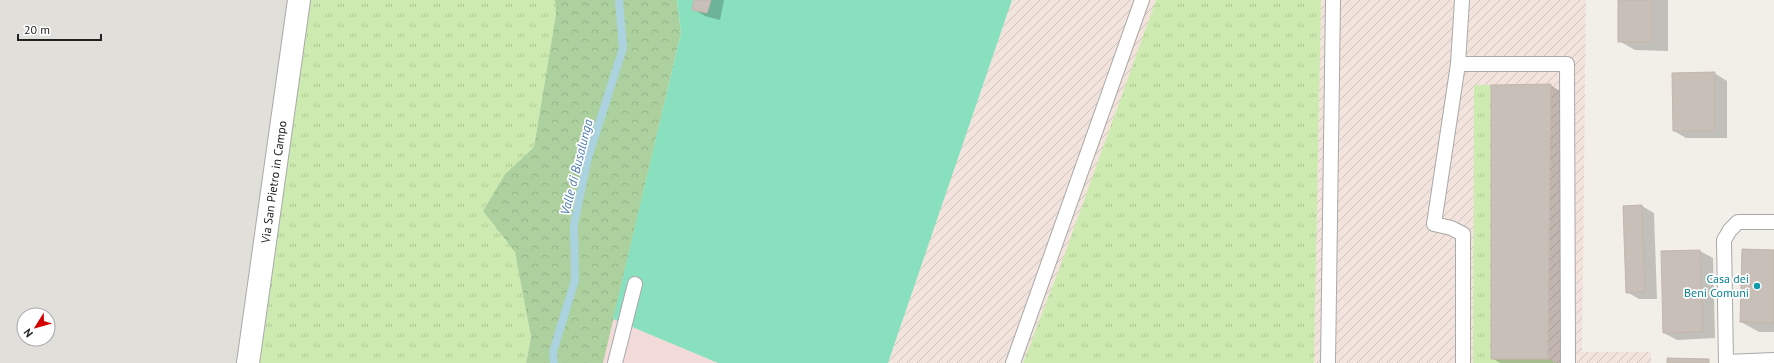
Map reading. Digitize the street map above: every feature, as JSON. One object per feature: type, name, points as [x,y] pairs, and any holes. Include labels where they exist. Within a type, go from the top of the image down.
[{"type":"street","name":"Via San Pietro in Campo","points":[[248,363],[299,0]]},
{"type":"lane","points":[[1013,363],[1142,0]]},
{"type":"lane","points":[[1328,363],[1333,0]]},
{"type":"lane","points":[[1462,0],[1458,64],[1434,224],[1451,228],[1463,234],[1463,363]]},
{"type":"lane","points":[[1458,64],[1567,64],[1568,363]]},
{"type":"lane","points":[[1774,222],[1738,222],[1730,230],[1724,240],[1726,363],[1774,360]]},
{"type":"lane","points":[[616,363],[635,284]]},
{"type":"shaded area","points":[[0,0],[290,0],[244,363],[0,363]]},
{"type":"shaded area","points":[[1012,0],[1586,0],[1582,352],[1651,352],[1651,363],[888,363]]},
{"type":"shaded area","points":[[613,319],[718,363],[603,363]]},
{"type":"green space","points":[[290,0],[555,0],[556,14],[534,147],[505,174],[483,211],[515,251],[531,337],[526,363],[244,363]]},
{"type":"green space","points":[[555,0],[677,0],[681,33],[603,363],[526,363],[531,337],[515,252],[483,211],[505,174],[534,147],[556,14]]},
{"type":"green space","points":[[677,0],[1012,0],[888,363],[718,363],[613,319],[681,33]]},
{"type":"green space","points":[[1156,0],[1321,0],[1314,363],[1023,363],[1063,259]]},
{"type":"green space","points":[[1474,85],[1491,85],[1491,358],[1548,359],[1557,363],[1473,363]]},
{"type":"building","points":[[694,0],[711,0],[707,13],[692,10]]},
{"type":"building","points":[[1618,0],[1652,0],[1652,42],[1618,42]]},
{"type":"building","points":[[1715,72],[1715,131],[1673,131],[1672,73]]},
{"type":"building","points":[[1551,84],[1548,359],[1491,359],[1491,85]]},
{"type":"building","points":[[1642,205],[1645,292],[1626,293],[1623,206]]},
{"type":"building","name":"Casa dei Beni Comuni","points":[[1742,249],[1774,250],[1774,323],[1740,322]]},
{"type":"building","points":[[1700,250],[1703,332],[1663,333],[1661,251]]},
{"type":"building","points":[[1667,358],[1709,359],[1709,363],[1667,363]]},
{"type":"waterway","name":"Valle di Busalunga","points":[[554,363],[553,352],[575,280],[574,224],[588,158],[623,48],[619,0]]},
{"type":"place","name":"Casa dei Beni Comuni","points":[[1757,286]]}]
